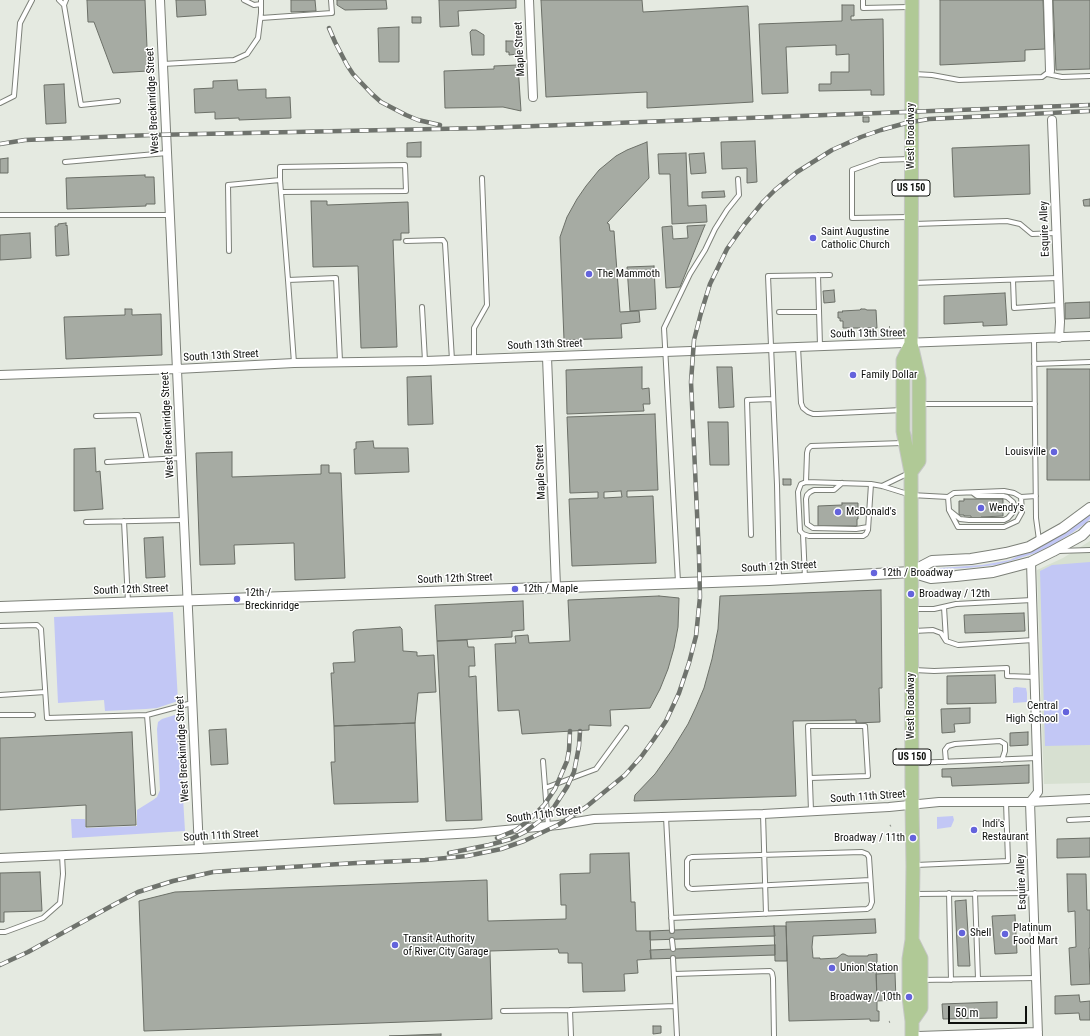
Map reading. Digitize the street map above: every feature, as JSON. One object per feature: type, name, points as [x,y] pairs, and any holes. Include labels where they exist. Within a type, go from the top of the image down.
[{"type":"main road","name":"West Broadway","points":[[911,472],[919,460],[920,379],[911,344],[912,4]]},
{"type":"main road","name":"West Broadway","points":[[911,344],[903,360],[903,431],[911,472],[913,866],[912,940],[909,959],[909,997],[912,1036]]},
{"type":"main road","name":"West Broadway","points":[[912,940],[921,958],[921,1008],[912,1021]]},
{"type":"street","name":"West Breckinridge Street","points":[[160,0],[199,849]]},
{"type":"street","name":"Maple Street","points":[[529,0],[533,97]]},
{"type":"street","points":[[1048,0],[1048,72]]},
{"type":"street","name":"Esquire Alley","points":[[1052,120],[1060,338]]},
{"type":"street","name":"South 13th Street","points":[[0,376],[340,361],[425,361],[548,357],[1090,336]]},
{"type":"street","name":"Maple Street","points":[[548,357],[556,587]]},
{"type":"street","points":[[911,572],[932,562],[971,559],[1006,553],[1029,546],[1063,528],[1090,508]]},
{"type":"street","points":[[911,572],[931,578],[992,572],[1031,562],[1053,552],[1082,535],[1090,527]]},
{"type":"street","name":"Esquire Alley","points":[[1031,562],[1038,792],[1030,802],[1038,1034]]},
{"type":"street","name":"South 12th Street","points":[[0,606],[678,583],[911,572]]},
{"type":"street","name":"South 11th Street","points":[[0,858],[199,849],[474,833],[548,826],[594,819],[763,814],[889,807],[938,802],[1030,802],[1090,799]]},
{"type":"street","points":[[918,1036],[1038,1034]]},
{"type":"lane","points":[[0,103],[14,96],[20,23],[32,0]]},
{"type":"lane","points":[[59,0],[64,5]]},
{"type":"lane","points":[[66,0],[64,5],[81,105],[118,101]]},
{"type":"lane","points":[[162,64],[234,60],[247,54],[258,38],[261,18],[261,2],[254,5],[244,0]]},
{"type":"lane","points":[[261,18],[332,13],[331,0]]},
{"type":"lane","points":[[863,0],[863,8],[912,4]]},
{"type":"lane","points":[[911,74],[932,75],[960,80],[1042,77],[1048,72],[1062,77],[1090,76]]},
{"type":"lane","points":[[65,162],[167,153]]},
{"type":"lane","points":[[911,158],[880,160],[852,170],[852,218],[911,221],[1007,221],[1020,224],[1032,234],[1056,233]]},
{"type":"lane","points":[[281,192],[406,191],[406,165],[280,167],[280,180],[294,363]]},
{"type":"lane","points":[[474,359],[474,328],[487,305],[482,178]]},
{"type":"lane","points":[[678,583],[664,328],[690,274],[705,250],[715,229],[727,210],[739,196],[738,179]]},
{"type":"lane","points":[[229,251],[228,185],[280,180]]},
{"type":"lane","points":[[0,215],[169,215]]},
{"type":"lane","points":[[406,241],[442,240],[445,243],[452,360]]},
{"type":"lane","points":[[779,579],[777,485],[768,276],[830,275]]},
{"type":"lane","points":[[818,276],[820,346]]},
{"type":"lane","points":[[288,280],[336,278],[340,361]]},
{"type":"lane","points":[[911,283],[1058,278]]},
{"type":"lane","points":[[1013,280],[1014,308],[1059,305]]},
{"type":"lane","points":[[422,307],[425,361]]},
{"type":"lane","points":[[779,312],[819,312]]},
{"type":"lane","points":[[1034,339],[1036,518],[1039,540]]},
{"type":"lane","points":[[798,347],[800,403],[808,412],[818,414],[903,410]]},
{"type":"lane","points":[[1034,364],[1090,362]]},
{"type":"lane","points":[[751,535],[747,400],[773,400]]},
{"type":"lane","points":[[919,404],[1035,404]]},
{"type":"lane","points":[[96,416],[138,415],[147,460]]},
{"type":"lane","points":[[806,482],[807,453],[811,446],[905,442]]},
{"type":"lane","points":[[107,462],[181,458]]},
{"type":"lane","points":[[882,486],[911,472]]},
{"type":"lane","points":[[805,578],[803,534],[800,531],[798,492],[801,484],[806,482],[871,484],[911,495],[948,497],[954,493],[1004,491],[1021,496],[1036,496]]},
{"type":"lane","points":[[842,483],[834,490],[819,490],[810,492],[807,495],[807,524],[813,528],[868,527]]},
{"type":"lane","points":[[803,534],[808,536],[863,536],[866,534],[868,527],[871,484]]},
{"type":"lane","points":[[950,510],[960,519],[969,520],[1004,520],[1014,511],[1015,507],[1013,502],[1007,497],[977,496],[972,492]]},
{"type":"lane","points":[[948,497],[950,510],[958,527],[1004,527],[1017,521],[1022,512],[1021,496]]},
{"type":"lane","points":[[86,522],[184,520]]},
{"type":"lane","points":[[124,521],[128,602]]},
{"type":"lane","points":[[1053,552],[1090,550]]},
{"type":"lane","points":[[911,609],[934,609],[956,604],[1032,600]]},
{"type":"lane","points":[[944,607],[946,641]]},
{"type":"lane","points":[[0,626],[38,625],[41,629],[47,718],[148,715],[192,703]]},
{"type":"lane","points":[[911,631],[933,630],[941,633],[946,641],[958,645],[1034,640]]},
{"type":"lane","points":[[911,670],[934,671],[1007,668],[1007,676],[1035,677]]},
{"type":"lane","points":[[0,695],[45,692]]},
{"type":"lane","points":[[0,715],[32,715]]},
{"type":"lane","points":[[148,715],[153,793]]},
{"type":"lane","points":[[810,778],[868,776],[865,726],[808,726],[811,811]]},
{"type":"lane","points":[[545,788],[596,769],[626,728]]},
{"type":"lane","points":[[946,762],[945,750],[948,746],[955,744],[1000,741],[1005,744],[1005,751],[1002,760]]},
{"type":"lane","points":[[912,764],[1037,758]]},
{"type":"lane","points":[[543,761],[548,826]]},
{"type":"lane","points":[[913,866],[1008,861],[1006,802]]},
{"type":"lane","points":[[763,814],[766,914]]},
{"type":"lane","points":[[666,817],[672,931]]},
{"type":"lane","points":[[1069,820],[1090,819]]},
{"type":"lane","points":[[671,918],[866,909],[870,907],[872,902],[869,857],[867,854],[862,852],[689,858],[687,861],[687,885],[692,889],[870,880]]},
{"type":"lane","points":[[0,932],[5,932],[43,918],[60,903],[63,874],[62,855]]},
{"type":"lane","points":[[950,893],[951,980]]},
{"type":"lane","points":[[975,893],[978,979]]},
{"type":"lane","points":[[912,894],[1033,893]]},
{"type":"lane","points":[[672,940],[673,949]]},
{"type":"lane","points":[[673,958],[677,1036]]},
{"type":"lane","points":[[674,974],[770,971],[773,978],[774,1036]]},
{"type":"lane","points":[[921,980],[1036,978]]},
{"type":"lane","points":[[503,1011],[675,1006]]},
{"type":"lane","points":[[570,1010],[572,1036]]},
{"type":"path","points":[[889,791],[893,792]]},
{"type":"shaded area","points":[[1090,512],[1090,519],[1086,523],[1051,546],[1036,553],[995,565],[939,569],[982,565],[1010,560],[1033,548]]},
{"type":"shaded area","name":"Central High School","points":[[1090,541],[1090,783],[1044,784],[1037,570],[1063,558]]},
{"type":"shaded area","name":"Central High School","points":[[1090,562],[1090,745],[1045,746],[1040,571],[1052,565]]},
{"type":"shaded area","points":[[173,612],[178,701],[157,708],[105,711],[104,700],[58,703],[54,617]]},
{"type":"shaded area","points":[[1013,688],[1026,688],[1027,702],[1013,703]]},
{"type":"shaded area","points":[[178,714],[185,831],[72,838],[71,819],[85,819],[86,828],[137,826],[137,810],[157,797],[160,790],[157,729],[158,722],[162,719]]},
{"type":"shaded area","points":[[953,816],[954,820],[951,827],[937,829],[937,817]]},
{"type":"building","points":[[87,0],[145,0],[148,71],[113,73],[94,22],[88,22]]},
{"type":"building","points":[[176,0],[205,0],[206,15],[177,17]]},
{"type":"building","points":[[291,0],[315,0],[316,11],[291,12]]},
{"type":"building","points":[[337,0],[386,0],[387,9],[345,10],[337,5]]},
{"type":"building","points":[[439,0],[516,0],[516,8],[458,11],[459,26],[440,27]]},
{"type":"building","points":[[541,0],[642,0],[643,12],[748,6],[753,102],[647,108],[647,92],[546,97]]},
{"type":"building","points":[[940,0],[1043,0],[1045,49],[1025,50],[1025,61],[940,65]]},
{"type":"building","points":[[1053,0],[1090,0],[1090,69],[1056,70]]},
{"type":"building","points":[[842,5],[854,5],[854,16],[851,16],[851,20],[883,19],[884,95],[871,95],[871,90],[819,91],[819,84],[831,84],[831,72],[849,72],[849,54],[836,55],[836,45],[786,47],[788,93],[762,94],[759,24],[842,21]]},
{"type":"building","points":[[412,17],[421,17],[421,23],[412,23]]},
{"type":"building","points":[[399,27],[399,62],[379,62],[378,28]]},
{"type":"building","points":[[472,30],[476,30],[484,35],[484,55],[472,55],[470,32]]},
{"type":"building","points":[[506,41],[518,41],[518,54],[509,55],[509,52],[506,52]]},
{"type":"building","points":[[518,65],[521,111],[503,107],[445,108],[444,71],[494,69],[494,66]]},
{"type":"building","points":[[237,80],[238,90],[266,89],[266,98],[290,97],[291,118],[239,120],[239,118],[215,119],[215,112],[195,113],[194,89],[213,88],[213,81]]},
{"type":"building","points":[[64,84],[66,123],[46,124],[44,85]]},
{"type":"building","points":[[863,117],[869,117],[869,122],[863,122]]},
{"type":"building","points":[[755,141],[757,182],[747,183],[747,168],[722,169],[721,142]]},
{"type":"building","points":[[421,142],[421,157],[407,157],[407,143]]},
{"type":"building","name":"The Mammoth","points":[[647,142],[649,178],[607,223],[609,224],[610,231],[614,231],[620,312],[639,311],[640,322],[621,324],[622,338],[564,340],[560,237],[567,217],[577,199],[599,170],[616,156]]},
{"type":"building","points":[[1029,145],[1030,194],[954,197],[952,148]]},
{"type":"building","points":[[686,153],[688,206],[706,205],[707,222],[672,224],[670,174],[659,174],[658,154]]},
{"type":"building","points":[[704,153],[706,173],[691,174],[689,154]]},
{"type":"building","points":[[8,158],[8,173],[0,173],[0,159]]},
{"type":"building","points":[[145,175],[145,177],[154,177],[155,204],[146,204],[146,206],[67,209],[66,178]]},
{"type":"building","points":[[724,191],[725,197],[702,198],[702,192]]},
{"type":"building","points":[[1090,199],[1090,206],[1084,206],[1083,200]]},
{"type":"building","points":[[311,201],[327,201],[327,205],[408,202],[409,233],[401,233],[401,240],[393,240],[397,347],[361,348],[358,266],[313,267]]},
{"type":"building","points":[[66,223],[69,255],[56,256],[55,226]]},
{"type":"building","points":[[705,225],[680,287],[666,288],[662,227],[672,226],[673,239],[688,238],[687,226]]},
{"type":"building","points":[[30,233],[31,258],[0,260],[0,235]]},
{"type":"building","points":[[654,266],[656,309],[630,311],[627,267]]},
{"type":"building","points":[[834,290],[835,302],[824,303],[823,291]]},
{"type":"building","points":[[1005,293],[1007,325],[983,326],[983,322],[944,324],[944,296]]},
{"type":"building","points":[[1090,302],[1090,318],[1065,319],[1065,303]]},
{"type":"building","points":[[125,309],[132,309],[132,315],[161,314],[162,355],[66,359],[64,317],[125,315]]},
{"type":"building","points":[[861,309],[876,310],[877,328],[867,328],[862,330],[860,328],[843,328],[843,321],[840,321],[840,318],[838,318],[838,312]]},
{"type":"building","points":[[642,367],[642,389],[649,388],[650,404],[643,404],[644,411],[567,414],[566,370]]},
{"type":"building","points":[[717,367],[732,367],[734,407],[719,408]]},
{"type":"building","points":[[1047,369],[1090,369],[1090,480],[1047,480]]},
{"type":"building","points":[[431,376],[433,424],[408,425],[407,377]]},
{"type":"building","points":[[655,414],[658,490],[627,491],[627,497],[653,496],[656,563],[572,566],[569,499],[598,498],[598,492],[570,493],[567,417]],"holes":[[[621,491],[622,497],[604,498],[604,492]]]},
{"type":"building","points":[[708,422],[728,422],[729,465],[710,465]]},
{"type":"building","points":[[373,441],[374,448],[408,448],[409,472],[355,474],[354,449],[356,449],[356,442]]},
{"type":"building","points":[[95,448],[96,472],[100,471],[103,509],[74,511],[74,449]]},
{"type":"building","points":[[232,452],[232,477],[321,474],[321,465],[329,465],[329,473],[341,473],[345,578],[295,580],[294,543],[234,545],[235,564],[200,565],[196,453]]},
{"type":"building","points":[[783,479],[791,479],[791,485],[783,485]]},
{"type":"building","name":"Wendy's","points":[[964,499],[1003,499],[1003,516],[971,518],[971,516],[959,515],[959,501],[964,501]]},
{"type":"building","name":"McDonald's","points":[[842,503],[858,503],[857,526],[818,526],[818,506],[842,505]]},
{"type":"building","points":[[163,537],[165,577],[146,578],[144,538]]},
{"type":"building","points":[[881,590],[882,688],[879,688],[880,722],[856,723],[856,720],[793,721],[796,796],[634,801],[635,795],[655,774],[672,750],[688,724],[704,688],[718,629],[720,596]]},
{"type":"building","points":[[659,596],[679,598],[678,627],[668,669],[650,708],[610,710],[611,726],[589,725],[589,730],[522,734],[519,710],[498,711],[495,644],[516,643],[515,636],[528,635],[529,643],[570,641],[568,600]]},
{"type":"building","points":[[523,601],[524,630],[512,631],[512,637],[437,641],[435,605]]},
{"type":"building","points":[[1024,613],[1025,631],[965,633],[964,615]]},
{"type":"building","points":[[400,627],[402,629],[403,651],[417,652],[417,656],[434,655],[436,692],[418,693],[415,723],[334,726],[331,673],[334,673],[333,663],[355,662],[353,632],[356,630]]},
{"type":"building","points":[[467,640],[468,647],[474,647],[475,666],[469,666],[469,677],[476,676],[482,820],[446,821],[437,641]]},
{"type":"building","points":[[995,675],[996,703],[947,704],[947,676]]},
{"type":"building","points":[[970,708],[970,723],[954,724],[955,732],[942,733],[941,709]]},
{"type":"building","points":[[415,723],[418,802],[334,804],[331,762],[335,762],[334,726]]},
{"type":"building","points":[[226,729],[228,764],[211,765],[209,730]]},
{"type":"building","points":[[132,732],[136,825],[86,827],[86,805],[0,810],[0,738]]},
{"type":"building","points":[[1028,732],[1028,745],[1010,746],[1010,733]]},
{"type":"building","points":[[1029,765],[1029,783],[952,786],[951,777],[942,777],[942,769]]},
{"type":"building","points":[[1090,838],[1090,857],[1057,858],[1057,839]]},
{"type":"building","name":"Transit Authority of River City Garage","points":[[629,853],[631,902],[635,902],[636,931],[650,931],[651,959],[637,960],[638,973],[624,974],[625,991],[583,992],[582,963],[568,963],[568,953],[559,953],[558,949],[490,951],[492,1019],[144,1031],[139,901],[175,892],[487,880],[488,921],[566,919],[566,905],[561,905],[560,874],[590,873],[590,854]]},
{"type":"building","points":[[40,872],[42,911],[4,912],[4,922],[0,922],[0,873]]},
{"type":"building","points":[[1067,874],[1086,874],[1087,910],[1090,910],[1090,984],[1071,985],[1069,948],[1076,947],[1075,911],[1068,912]]},
{"type":"building","name":"Shell","points":[[966,900],[970,966],[958,966],[955,901]]},
{"type":"building","name":"Platinum Food Mart","points":[[1015,915],[1017,953],[995,954],[992,916]]},
{"type":"building","name":"Union Station","points":[[875,919],[876,933],[813,936],[812,947],[813,958],[820,959],[837,958],[842,954],[848,956],[868,956],[877,954],[877,1011],[879,1011],[879,1021],[870,1021],[870,1019],[789,1021],[786,922]]},
{"type":"building","points":[[774,926],[786,926],[787,961],[775,961]]},
{"type":"building","points":[[774,926],[775,936],[650,940],[650,931]]},
{"type":"building","points":[[775,945],[775,955],[651,959],[650,950]]},
{"type":"building","points":[[895,973],[896,1000],[877,1001],[876,974]]},
{"type":"building","points":[[1079,995],[1080,1002],[1090,1001],[1090,1020],[1080,1020],[1079,1013],[1055,1014],[1055,996]]},
{"type":"building","points":[[997,1002],[997,1018],[943,1019],[942,1004]]},
{"type":"building","points":[[653,1026],[661,1026],[661,1033],[653,1034]]},
{"type":"building","points":[[441,1034],[441,1036],[389,1036]]},
{"type":"railway","points":[[329,28],[353,74],[381,102],[418,120],[440,125]]},
{"type":"railway","points":[[0,144],[25,140],[152,135],[483,128],[1090,105]]},
{"type":"railway","points":[[0,965],[28,952],[138,892],[173,881],[213,872],[425,860],[467,856],[501,849],[524,841],[558,825],[586,807],[625,775],[654,739],[666,721],[679,693],[689,663],[696,636],[700,597],[691,382],[694,340],[710,284],[727,249],[744,225],[763,202],[797,172],[832,150],[881,130],[906,123],[929,119],[1090,111]]},
{"type":"railway","points":[[497,838],[516,830],[529,820],[544,805],[555,789],[567,761],[570,731]]},
{"type":"railway","points":[[449,853],[511,839],[525,832],[542,819],[554,807],[567,787],[574,772],[580,731]]},
{"type":"place","name":"Saint Augustine Catholic Church","points":[[813,238]]},
{"type":"place","name":"The Mammoth","points":[[589,274]]},
{"type":"place","name":"Family Dollar","points":[[853,375]]},
{"type":"place","name":"Louisville","points":[[1054,452]]},
{"type":"place","name":"Wendy's","points":[[981,508]]},
{"type":"place","name":"McDonald's","points":[[838,512]]},
{"type":"place","name":"12th / Broadway","points":[[874,573]]},
{"type":"place","name":"12th / Maple","points":[[515,589]]},
{"type":"place","name":"Broadway / 12th","points":[[911,594]]},
{"type":"place","name":"12th / Breckinridge","points":[[237,599]]},
{"type":"place","name":"Central High School","points":[[1066,712]]},
{"type":"place","name":"Indi's Restaurant","points":[[974,830]]},
{"type":"place","name":"Broadway / 11th","points":[[913,838]]},
{"type":"place","name":"Shell","points":[[962,933]]},
{"type":"place","name":"Platinum Food Mart","points":[[1005,934]]},
{"type":"place","name":"Transit Authority of River City Garage","points":[[395,945]]},
{"type":"place","name":"Union Station","points":[[832,968]]},
{"type":"place","name":"Broadway / 10th","points":[[909,997]]}]
